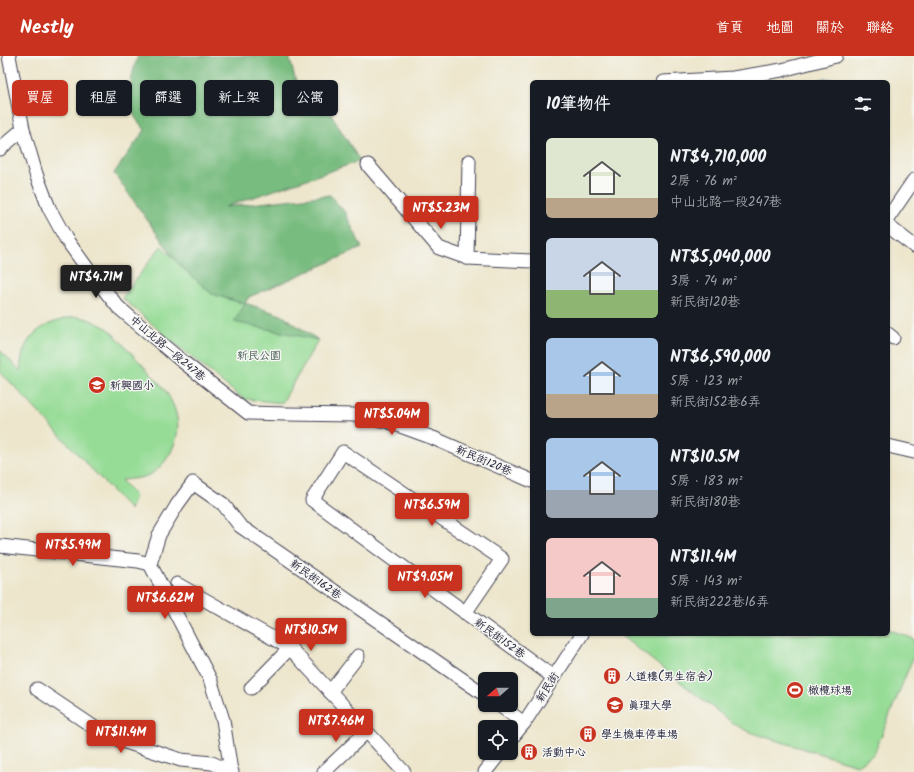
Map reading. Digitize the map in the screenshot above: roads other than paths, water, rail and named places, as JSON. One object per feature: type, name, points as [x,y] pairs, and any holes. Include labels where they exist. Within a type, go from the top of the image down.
[{"type":"street","name":"中山北路一段247巷","points":[[9,56],[23,129],[36,174],[49,208],[66,239],[118,306],[177,357],[248,413]]},
{"type":"street","points":[[698,80],[733,78],[782,70],[836,56]]},
{"type":"street","points":[[0,149],[23,129]]},
{"type":"street","points":[[467,258],[469,161]]},
{"type":"street","points":[[368,165],[439,248],[467,258],[530,261]]},
{"type":"street","points":[[890,215],[914,180]]},
{"type":"street","points":[[890,228],[914,246]]},
{"type":"street","name":"新民街120巷","points":[[248,413],[357,415],[389,422],[433,438],[530,479]]},
{"type":"street","points":[[890,446],[914,452]]},
{"type":"street","name":"新民街152巷","points":[[465,613],[502,559],[343,452],[312,500],[465,613],[553,677]]},
{"type":"street","name":"新民街162巷","points":[[150,564],[159,535],[177,505],[193,483],[223,504],[240,526],[478,690]]},
{"type":"street","points":[[0,546],[150,564],[210,679],[223,720],[232,772]]},
{"type":"street","points":[[177,584],[290,648],[404,772]]},
{"type":"street","name":"新民街","points":[[518,730],[581,636]]},
{"type":"street","points":[[252,688],[290,648]]},
{"type":"street","points":[[330,692],[358,656]]},
{"type":"street","points":[[37,689],[107,736],[181,760],[212,764],[232,772]]},
{"type":"street","points":[[509,712],[524,723]]},
{"type":"street","points":[[324,772],[366,732]]},
{"type":"street","points":[[485,772],[494,760]]},
{"type":"water","points":[[831,79],[834,80],[819,80]]},
{"type":"place","name":"新興國小","points":[[97,385]]},
{"type":"place","name":"人道樓(男生宿舍)","points":[[612,676]]},
{"type":"place","name":"橄欖球場","points":[[795,690]]},
{"type":"place","name":"真理大學","points":[[615,705]]},
{"type":"place","name":"學生機車停車場","points":[[588,734]]},
{"type":"place","name":"活動中心","points":[[529,752]]},
{"type":"park label","name":"新民公園","points":[[259,355]]}]
